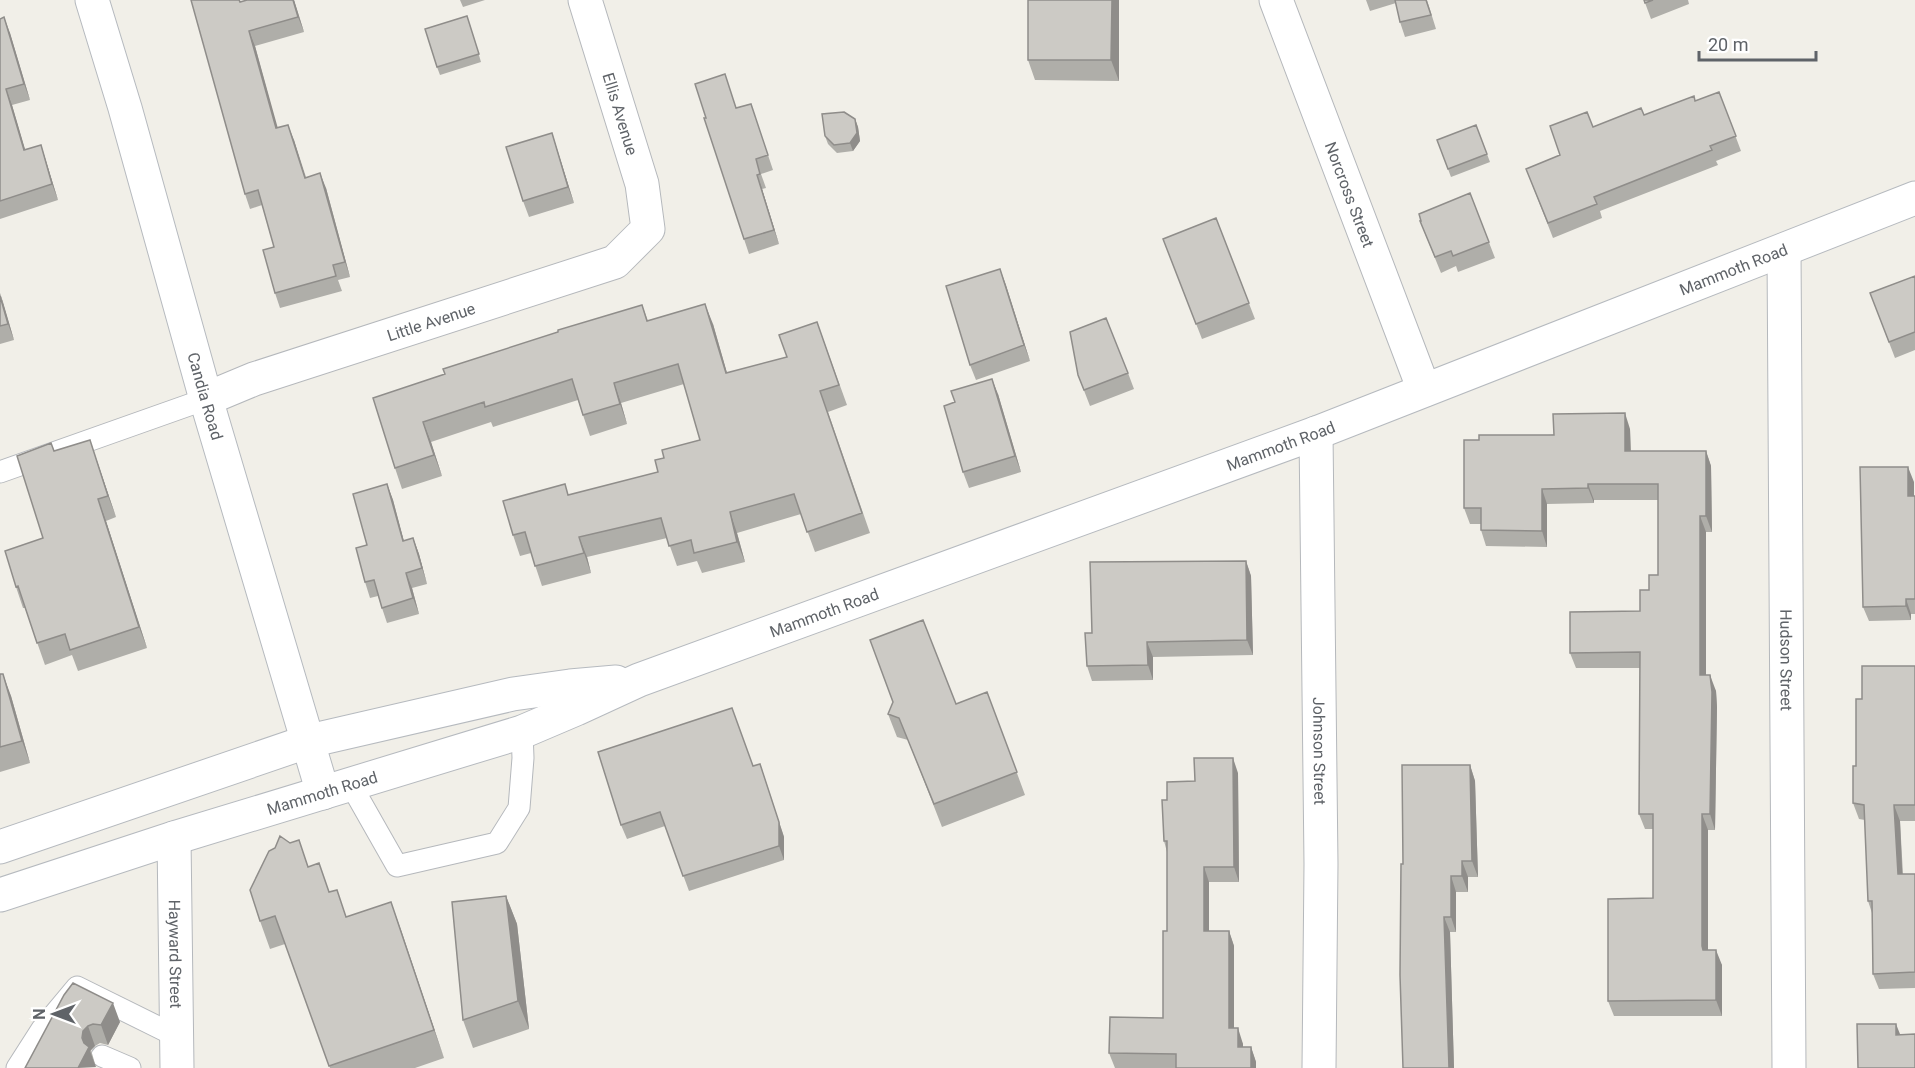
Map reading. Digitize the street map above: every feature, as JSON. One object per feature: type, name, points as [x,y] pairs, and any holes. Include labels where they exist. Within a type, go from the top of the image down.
[{"type":"main road","name":"Candia Road","points":[[92,0],[125,108],[206,399],[309,741],[337,789]]},
{"type":"main road","name":"Ellis Avenue","points":[[585,0],[642,184],[648,230]]},
{"type":"main road","name":"Norcross Street","points":[[1276,0],[1424,390]]},
{"type":"main road","name":"Mammoth Road","points":[[0,895],[174,838],[522,732],[639,680],[1316,433],[1915,198]]},
{"type":"main road","name":"Little Avenue","points":[[206,399],[254,379],[615,262],[648,230]]},
{"type":"main road","name":"Hudson Street","points":[[1784,250],[1789,1068]]},
{"type":"main road","name":"Johnson Street","points":[[1316,433],[1321,864],[1319,1068]]},
{"type":"main road","name":"Mammoth Road","points":[[0,847],[309,741],[513,694],[639,680]]},
{"type":"main road","name":"Hayward Street","points":[[174,838],[176,1052]]},
{"type":"lane","points":[[0,472],[206,399]]},
{"type":"lane","points":[[337,789],[397,866],[497,843],[519,808],[523,758],[522,732]]},
{"type":"lane","points":[[17,1068],[51,1032],[77,987],[176,1052]]},
{"type":"lane","points":[[102,1056],[130,1068]]},
{"type":"building","points":[[191,0],[239,0],[240,2],[293,0],[298,17],[249,31],[276,128],[288,125],[305,178],[320,173],[345,262],[333,265],[336,276],[275,293],[263,250],[274,247],[258,190],[245,194]]},
{"type":"building","points":[[1028,0],[1112,0],[1111,60],[1028,60]]},
{"type":"building","points":[[1395,0],[1426,0],[1431,15],[1400,22]]},
{"type":"building","points":[[467,16],[479,54],[437,67],[425,29]]},
{"type":"building","points":[[4,17],[24,84],[6,89],[24,150],[41,145],[52,184],[0,201],[0,19]]},
{"type":"building","points":[[725,74],[736,108],[751,104],[768,155],[756,159],[760,174],[757,175],[774,230],[744,239],[695,84]]},
{"type":"building","points":[[1719,92],[1736,136],[1710,146],[1712,150],[1594,197],[1597,204],[1548,223],[1526,169],[1560,155],[1550,126],[1587,112],[1593,127],[1641,108],[1644,115],[1694,96],[1695,101]]},
{"type":"building","points":[[844,112],[855,119],[857,133],[850,143],[834,145],[825,136],[822,114]]},
{"type":"building","points":[[1476,125],[1487,154],[1448,169],[1437,140]]},
{"type":"building","points":[[552,133],[568,187],[523,201],[506,147]]},
{"type":"building","points":[[1470,193],[1489,242],[1453,256],[1451,251],[1435,257],[1419,214]]},
{"type":"building","points":[[1216,218],[1249,303],[1196,324],[1163,239]]},
{"type":"building","points":[[1000,269],[1024,345],[970,365],[946,286]]},
{"type":"building","points":[[1915,276],[1915,332],[1889,342],[1870,293]]},
{"type":"building","points":[[0,296],[8,324],[0,326]]},
{"type":"building","points":[[705,304],[726,373],[787,357],[779,335],[817,322],[839,385],[820,391],[862,513],[807,532],[794,494],[730,512],[737,542],[694,553],[691,540],[669,546],[661,518],[579,537],[584,553],[535,566],[525,532],[513,535],[503,501],[565,484],[568,495],[658,472],[655,460],[664,458],[662,450],[700,440],[678,364],[614,383],[620,404],[583,415],[572,379],[485,407],[484,402],[423,422],[434,455],[395,468],[373,398],[445,374],[443,369],[558,332],[558,330],[642,305],[647,321]]},
{"type":"building","points":[[1106,318],[1128,373],[1084,390],[1078,375],[1070,332]]},
{"type":"building","points":[[992,379],[1015,456],[963,472],[944,406],[955,402],[951,391]]},
{"type":"building","points":[[1625,413],[1625,451],[1706,451],[1706,516],[1700,516],[1700,675],[1710,675],[1712,692],[1710,814],[1702,814],[1702,946],[1703,950],[1716,950],[1716,1000],[1608,1001],[1608,899],[1653,898],[1653,814],[1639,814],[1640,652],[1570,653],[1570,612],[1640,611],[1640,590],[1649,590],[1649,575],[1658,575],[1658,484],[1588,484],[1588,488],[1542,489],[1542,531],[1481,530],[1481,508],[1464,508],[1464,440],[1479,440],[1479,435],[1554,435],[1553,414]]},
{"type":"building","points":[[90,440],[108,496],[98,499],[139,627],[70,650],[65,634],[37,643],[5,551],[43,538],[17,456],[51,443],[54,451]]},
{"type":"building","points":[[1860,467],[1908,467],[1908,496],[1915,496],[1915,599],[1906,599],[1906,606],[1863,607]]},
{"type":"building","points":[[387,484],[403,541],[413,538],[422,568],[406,573],[413,598],[382,608],[374,580],[365,582],[356,548],[367,545],[353,494]]},
{"type":"building","points":[[1246,561],[1247,640],[1147,642],[1148,665],[1087,666],[1085,633],[1092,633],[1090,562]]},
{"type":"building","points":[[923,620],[956,704],[987,692],[1017,772],[934,804],[899,718],[888,714],[893,702],[870,640]]},
{"type":"building","points":[[1862,666],[1915,666],[1915,805],[1894,805],[1898,874],[1915,874],[1915,972],[1873,974],[1872,901],[1868,901],[1864,805],[1853,803],[1853,766],[1856,766],[1856,699],[1862,699]]},
{"type":"building","points":[[0,674],[3,674],[22,741],[0,747]]},
{"type":"building","points":[[732,708],[753,766],[760,764],[779,822],[779,846],[683,876],[660,812],[621,825],[598,752]]},
{"type":"building","points":[[1194,758],[1233,758],[1234,867],[1204,867],[1204,931],[1229,931],[1229,1028],[1238,1028],[1238,1047],[1251,1047],[1251,1068],[1176,1068],[1176,1054],[1109,1053],[1110,1017],[1163,1018],[1163,931],[1167,931],[1167,841],[1164,841],[1162,800],[1167,800],[1167,782],[1195,781]]},
{"type":"building","points":[[1402,765],[1470,765],[1472,861],[1462,861],[1462,876],[1451,876],[1451,917],[1444,917],[1449,1068],[1403,1068],[1400,975],[1401,864],[1403,864]]},
{"type":"building","points":[[280,836],[290,843],[299,840],[308,867],[319,863],[329,892],[337,890],[346,917],[391,902],[434,1030],[329,1066],[275,916],[260,921],[250,890],[269,851],[275,848]]},
{"type":"building","points":[[506,896],[518,1001],[463,1020],[452,902]]},
{"type":"building","points":[[73,983],[113,1003],[101,1025],[93,1024],[83,1031],[82,1038],[89,1047],[78,1068],[25,1068],[64,995]]},
{"type":"building","points":[[1857,1024],[1896,1024],[1896,1035],[1915,1034],[1915,1068],[1858,1068]]}]
